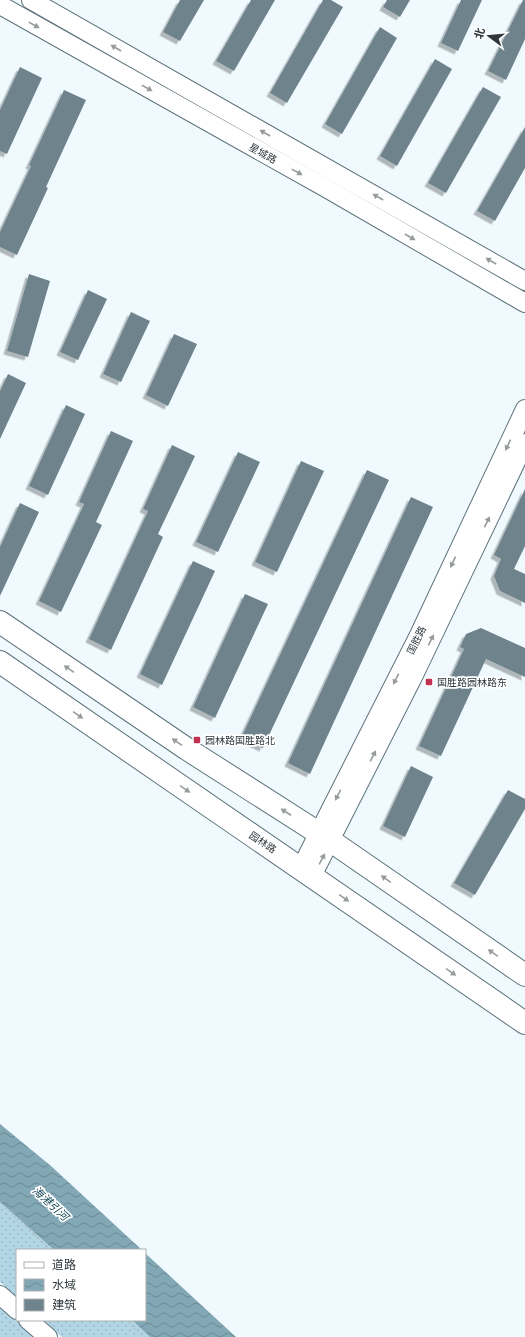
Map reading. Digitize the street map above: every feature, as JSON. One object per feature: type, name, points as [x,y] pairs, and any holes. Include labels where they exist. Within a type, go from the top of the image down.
[{"type":"main road","points":[[0,622],[187,749],[325,837],[525,975]]},
{"type":"main road","name":"园林路","points":[[0,662],[525,1023]]},
{"type":"street","name":"星城路","points":[[31,0],[525,281]]},
{"type":"street","name":"星城路","points":[[0,6],[326,188],[525,303]]},
{"type":"street","name":"国胜路","points":[[325,837],[525,409]]},
{"type":"street","name":"国胜路","points":[[307,872],[413,677],[525,443]]},
{"type":"street","points":[[0,1295],[16,1309]]},
{"type":"street","points":[[29,1321],[48,1337]]},
{"type":"path","points":[[0,1203],[50,1249]]},
{"type":"path","points":[[127,1321],[144,1337]]},
{"type":"shaded area","points":[[0,1202],[53,1249],[16,1249],[16,1296],[0,1282]]},
{"type":"shaded area","points":[[0,1305],[16,1319],[16,1321],[18,1321],[36,1337],[0,1337]]},
{"type":"shaded area","points":[[44,1321],[133,1321],[150,1337],[62,1337]]},
{"type":"water","name":"海港引河","points":[[0,1124],[51,1166],[141,1249],[53,1249],[0,1202]]},
{"type":"water","points":[[146,1254],[236,1337],[150,1337],[133,1321],[146,1321]]},
{"type":"building","points":[[180,0],[204,0],[180,41],[163,32]]},
{"type":"building","points":[[251,0],[275,0],[234,71],[216,61]]},
{"type":"building","points":[[323,0],[331,0],[343,7],[287,103],[270,93]]},
{"type":"building","points":[[387,0],[410,0],[400,17],[383,7]]},
{"type":"building","points":[[461,0],[482,0],[458,51],[441,43]]},
{"type":"building","points":[[523,0],[525,0],[525,39],[506,80],[488,71]]},
{"type":"building","points":[[380,27],[397,38],[342,134],[325,124]]},
{"type":"building","points":[[435,59],[452,69],[397,166],[380,156]]},
{"type":"building","points":[[20,67],[42,78],[7,154],[0,151],[0,110]]},
{"type":"building","points":[[483,87],[501,97],[446,193],[428,183]]},
{"type":"building","points":[[64,90],[86,100],[17,255],[0,247],[0,232]]},
{"type":"building","points":[[525,127],[525,168],[495,221],[477,211]]},
{"type":"building","points":[[29,274],[50,281],[28,357],[7,351]]},
{"type":"building","points":[[88,290],[107,299],[78,360],[60,352]]},
{"type":"building","points":[[131,312],[150,321],[121,382],[103,374]]},
{"type":"building","points":[[174,334],[197,344],[168,406],[146,395]]},
{"type":"building","points":[[8,374],[26,383],[0,439],[0,391]]},
{"type":"building","points":[[66,405],[85,414],[48,495],[29,486]]},
{"type":"building","points":[[111,431],[133,441],[96,522],[102,525],[61,612],[39,601],[84,504],[79,502]]},
{"type":"building","points":[[172,445],[195,456],[158,534],[163,537],[111,650],[89,639],[148,511],[143,509]]},
{"type":"building","points":[[238,452],[260,462],[218,552],[196,542]]},
{"type":"building","points":[[301,461],[324,471],[277,572],[255,562]]},
{"type":"building","points":[[367,470],[389,480],[263,748],[241,738]]},
{"type":"building","points":[[525,489],[525,546],[514,569],[525,574],[525,603],[500,591],[494,576],[501,559],[494,555]]},
{"type":"building","points":[[411,497],[433,507],[310,774],[288,763]]},
{"type":"building","points":[[20,503],[39,512],[0,596],[0,547]]},
{"type":"building","points":[[193,561],[215,571],[162,685],[140,674]]},
{"type":"building","points":[[245,594],[268,604],[215,718],[193,707]]},
{"type":"building","points":[[481,628],[525,648],[525,677],[486,659],[441,756],[419,746],[464,649],[460,647],[466,634]]},
{"type":"building","points":[[411,766],[433,777],[405,837],[383,826]]},
{"type":"building","points":[[508,790],[525,799],[525,809],[475,895],[454,883]]},
{"type":"place","name":"国胜路园林路东","points":[[429,682]]},
{"type":"place","name":"园林路国胜路北","points":[[197,740]]}]
